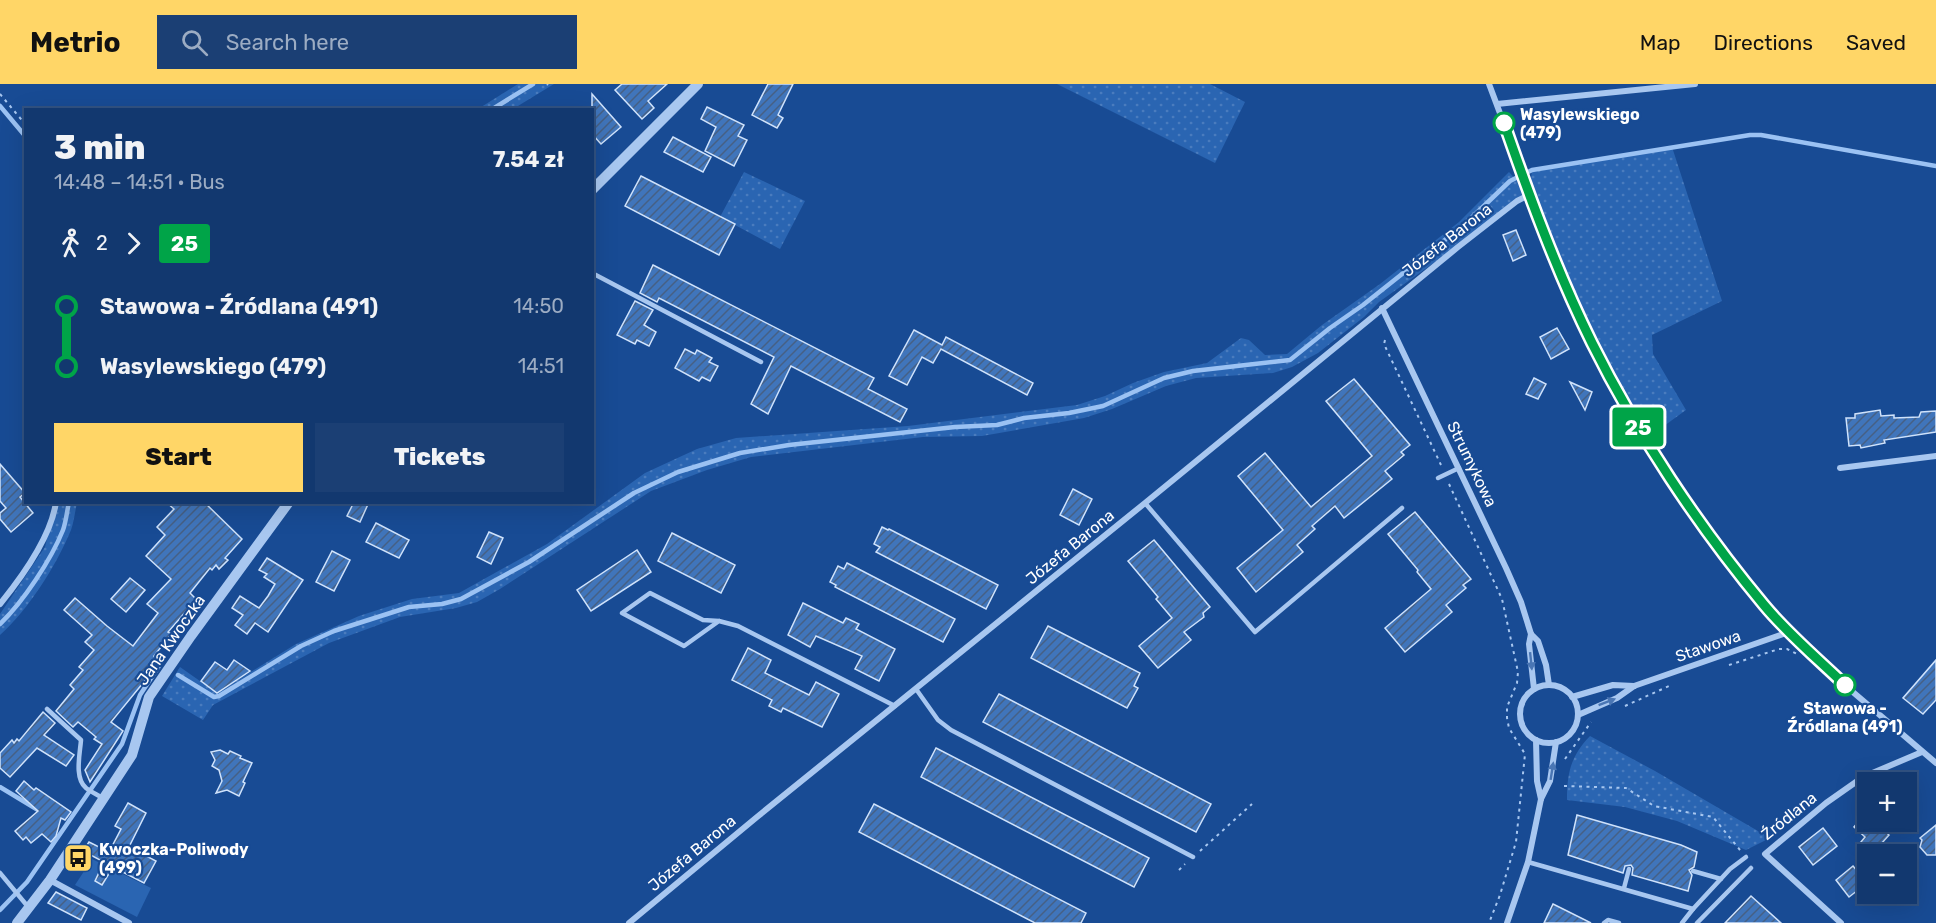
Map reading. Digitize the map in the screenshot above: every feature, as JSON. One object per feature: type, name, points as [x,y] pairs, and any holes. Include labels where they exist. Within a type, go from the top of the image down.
[{"type":"street","points":[[594,188],[698,84]]},
{"type":"street","points":[[1489,84],[1560,273],[1592,343],[1632,417],[1708,532],[1765,607],[1847,687],[1936,764]]},
{"type":"street","points":[[1497,104],[1695,84]]},
{"type":"street","name":"Józefa Barona","points":[[629,923],[1382,308],[1458,247],[1529,195]]},
{"type":"street","name":"Strumykowa","points":[[1382,308],[1521,602],[1531,634],[1538,641],[1549,685]]},
{"type":"street","points":[[1840,468],[1936,456]]},
{"type":"street","points":[[0,604],[19,579],[40,544],[51,523],[56,504]]},
{"type":"street","name":"Jana Kwoczka","points":[[16,923],[26,905],[50,880],[100,796],[132,755],[149,697],[288,504]]},
{"type":"street","name":"Stawowa","points":[[1578,715],[1617,698],[1634,686],[1790,632]]},
{"type":"street","name":"Strumykowa","points":[[1531,634],[1529,644],[1534,689]]},
{"type":"street","points":[[1549,685],[1558,686],[1572,696],[1578,715],[1569,734],[1556,742],[1536,740],[1524,729],[1520,720],[1522,702],[1534,689],[1549,685]]},
{"type":"street","name":"Stawowa","points":[[1572,696],[1613,685],[1634,686]]},
{"type":"street","points":[[1536,740],[1537,781],[1541,799]]},
{"type":"street","points":[[1507,923],[1528,862],[1541,799],[1550,781],[1556,742]]},
{"type":"street","name":"Źródlana","points":[[1841,923],[1765,854],[1826,803],[1863,777],[1922,752]]},
{"type":"street","points":[[50,880],[129,923]]},
{"type":"lane","points":[[594,274],[761,362]]},
{"type":"lane","points":[[1438,478],[1459,468]]},
{"type":"lane","points":[[1145,503],[1255,632],[1402,508]]},
{"type":"lane","points":[[719,621],[684,646],[622,613],[650,593],[703,620],[719,621],[738,627],[895,706]]},
{"type":"lane","points":[[916,689],[938,720],[951,730],[1193,857]]},
{"type":"lane","points":[[47,710],[81,740],[78,766],[85,787],[100,796]]},
{"type":"lane","points":[[1682,923],[1730,869],[1746,857]]},
{"type":"lane","points":[[1528,862],[1693,909]]},
{"type":"lane","points":[[1697,923],[1750,867]]},
{"type":"lane","points":[[1624,888],[1629,869]]},
{"type":"lane","points":[[1693,871],[1721,879]]},
{"type":"lane","points":[[0,873],[26,905]]},
{"type":"lane","points":[[1604,923],[1608,920],[1619,923]]},
{"type":"path","points":[[0,94],[24,123]]},
{"type":"path","points":[[1391,326],[1384,344],[1502,599],[1518,672],[1517,683],[1507,707],[1509,728],[1525,754],[1516,842],[1489,923]]},
{"type":"path","points":[[1722,667],[1779,649],[1787,649],[1798,654],[1805,647]]},
{"type":"path","points":[[1621,708],[1669,686]]},
{"type":"path","points":[[1553,764],[1563,765],[1565,757],[1593,718]]},
{"type":"path","points":[[1525,762],[1538,763]]},
{"type":"path","points":[[1564,786],[1626,788],[1654,806],[1713,817],[1746,857]]},
{"type":"path","points":[[1179,870],[1252,804]]},
{"type":"shaded area","points":[[518,84],[554,84],[515,108],[480,108]]},
{"type":"shaded area","points":[[1057,84],[1210,84],[1245,102],[1215,163]]},
{"type":"shaded area","points":[[1672,147],[1722,301],[1652,335],[1653,354],[1686,410],[1646,439],[1592,343],[1529,195],[1379,302],[1364,317],[1318,353],[1292,367],[1273,373],[1196,378],[1166,386],[1084,418],[982,436],[923,437],[751,457],[707,470],[651,491],[477,602],[456,608],[400,617],[329,643],[213,705],[203,720],[162,696],[180,667],[217,693],[296,644],[359,616],[412,599],[459,593],[547,544],[645,473],[697,449],[736,438],[908,426],[1077,405],[1164,372],[1207,363],[1241,338],[1249,340],[1265,355],[1287,354],[1459,222],[1509,172],[1529,194],[1532,170]]},
{"type":"shaded area","points":[[744,172],[805,201],[780,249],[720,217]]},
{"type":"shaded area","points":[[56,504],[77,504],[71,530],[58,558],[21,613],[0,635],[0,614],[45,547]]},
{"type":"shaded area","points":[[1590,736],[1770,838],[1746,850],[1677,821],[1625,807],[1567,800],[1571,765],[1578,750]]},
{"type":"shaded area","points":[[92,859],[151,888],[137,917],[75,885]]},
{"type":"building","points":[[622,84],[667,84],[648,101],[654,108],[642,119],[615,90]]},
{"type":"building","points":[[768,84],[793,84],[778,115],[783,118],[777,128],[752,115]]},
{"type":"building","points":[[592,94],[621,127],[601,144],[594,136],[594,108],[592,108]]},
{"type":"building","points":[[707,107],[744,125],[738,136],[747,140],[734,166],[705,151],[716,127],[701,119]]},
{"type":"building","points":[[673,137],[711,157],[703,172],[664,152]]},
{"type":"building","points":[[641,176],[735,224],[719,255],[625,206]]},
{"type":"building","points":[[1516,230],[1526,255],[1513,261],[1503,235]]},
{"type":"building","points":[[653,265],[874,378],[868,389],[907,409],[900,422],[791,366],[768,414],[751,404],[774,357],[659,298],[657,302],[640,293]]},
{"type":"building","points":[[635,301],[653,310],[644,325],[656,332],[649,346],[637,340],[635,344],[617,335]]},
{"type":"building","points":[[1557,328],[1569,349],[1551,359],[1540,337]]},
{"type":"building","points":[[914,330],[942,345],[946,337],[1033,383],[1027,395],[941,349],[933,363],[922,357],[907,385],[889,376]]},
{"type":"building","points":[[685,349],[695,354],[697,350],[712,358],[709,362],[718,366],[710,381],[702,377],[699,381],[675,368]]},
{"type":"building","points":[[1534,378],[1546,384],[1538,399],[1526,394]]},
{"type":"building","points":[[1354,379],[1410,445],[1401,452],[1404,455],[1385,471],[1392,479],[1344,518],[1335,506],[1312,526],[1315,529],[1297,545],[1303,552],[1256,592],[1237,568],[1283,530],[1238,476],[1265,453],[1311,507],[1372,456],[1326,401]]},
{"type":"building","points":[[1570,382],[1592,392],[1585,410]]},
{"type":"building","points":[[1880,410],[1881,416],[1894,415],[1894,418],[1919,417],[1921,412],[1936,411],[1936,432],[1884,440],[1885,443],[1861,448],[1860,445],[1849,446],[1846,418],[1855,418],[1855,414]]},
{"type":"building","points":[[0,464],[24,492],[20,497],[33,513],[11,532],[0,519],[0,513],[6,508],[0,501]]},
{"type":"building","points":[[1073,489],[1092,499],[1079,525],[1060,515]]},
{"type":"building","points":[[168,504],[206,504],[242,539],[225,558],[228,560],[219,569],[216,565],[212,570],[210,568],[190,593],[202,605],[194,615],[188,609],[168,632],[171,634],[154,656],[158,659],[150,670],[152,672],[111,722],[123,731],[90,782],[85,770],[102,744],[78,722],[73,727],[56,711],[74,689],[70,685],[83,670],[79,667],[94,650],[85,642],[92,635],[64,610],[75,598],[133,646],[158,613],[147,604],[171,579],[146,556],[165,535],[157,527],[174,509]]},
{"type":"building","points":[[353,504],[368,504],[360,522],[347,516]]},
{"type":"building","points":[[1415,512],[1471,579],[1463,585],[1466,588],[1446,605],[1452,612],[1405,652],[1385,628],[1431,589],[1388,534]]},
{"type":"building","points":[[376,523],[409,540],[399,558],[366,542]]},
{"type":"building","points":[[882,527],[998,585],[986,609],[876,552],[880,547],[874,544]]},
{"type":"building","points":[[489,532],[503,538],[491,564],[477,557]]},
{"type":"building","points":[[672,533],[735,565],[721,593],[658,561]]},
{"type":"building","points":[[1154,540],[1210,607],[1203,613],[1204,617],[1184,632],[1191,640],[1158,668],[1139,646],[1172,618],[1128,561]]},
{"type":"building","points":[[637,550],[651,572],[591,611],[577,590]]},
{"type":"building","points":[[332,551],[350,560],[334,591],[316,582]]},
{"type":"building","points":[[267,558],[303,580],[268,632],[255,623],[247,634],[235,625],[243,615],[232,608],[240,596],[259,608],[268,596],[275,584],[264,577],[267,574],[259,570]]},
{"type":"building","points":[[847,563],[955,619],[943,642],[835,587],[836,585],[830,582],[838,566],[844,569]]},
{"type":"building","points":[[130,578],[145,590],[126,612],[111,599]]},
{"type":"building","points":[[803,603],[843,623],[846,618],[859,624],[856,629],[895,649],[879,681],[855,669],[862,656],[816,636],[810,647],[788,635]]},
{"type":"building","points":[[1048,626],[1140,673],[1134,686],[1138,688],[1127,708],[1031,658]]},
{"type":"building","points":[[748,648],[771,660],[765,673],[809,695],[816,682],[839,694],[822,727],[783,708],[781,712],[769,706],[772,700],[732,680]]},
{"type":"building","points":[[234,660],[250,671],[217,693],[201,681],[215,662],[227,670]]},
{"type":"building","points":[[1936,660],[1936,700],[1923,714],[1903,698]]},
{"type":"building","points":[[999,694],[1211,804],[1196,832],[983,722]]},
{"type":"building","points":[[43,712],[55,723],[44,735],[74,755],[66,766],[37,748],[10,777],[0,768],[0,753],[12,740],[14,743],[17,739],[19,741]]},
{"type":"building","points":[[936,748],[1149,858],[1134,887],[921,777]]},
{"type":"building","points":[[220,750],[228,754],[230,751],[252,763],[239,796],[227,790],[216,793],[222,781],[219,770],[212,766],[215,760],[211,752]]},
{"type":"building","points":[[24,781],[34,790],[36,788],[71,812],[65,820],[61,818],[56,836],[51,842],[42,834],[31,843],[26,837],[23,840],[15,831],[38,811],[16,791]]},
{"type":"building","points":[[128,803],[146,813],[129,847],[156,861],[144,883],[113,867],[102,885],[95,881],[104,862],[83,851],[89,842],[109,852],[121,829],[115,826]]},
{"type":"building","points":[[874,804],[1086,913],[1081,923],[1035,923],[859,832]]},
{"type":"building","points":[[1577,815],[1681,845],[1697,852],[1694,867],[1689,870],[1692,875],[1688,891],[1632,875],[1631,865],[1625,866],[1623,873],[1568,855]]},
{"type":"building","points":[[1936,825],[1936,855],[1927,855],[1920,847],[1922,840],[1920,838]]},
{"type":"building","points":[[1823,828],[1837,846],[1813,865],[1799,847]]},
{"type":"building","points":[[1860,832],[1886,832],[1889,835],[1881,844],[1863,844],[1861,842],[1865,837]]},
{"type":"building","points":[[1853,866],[1857,871],[1857,891],[1849,897],[1836,880]]},
{"type":"building","points":[[56,892],[87,908],[81,920],[48,903]]},
{"type":"building","points":[[1751,896],[1781,923],[1725,923]]},
{"type":"building","points":[[1553,904],[1591,923],[1544,923]]},
{"type":"waterway","points":[[494,108],[533,84]]},
{"type":"waterway","points":[[0,106],[24,135]]},
{"type":"waterway","points":[[178,675],[214,697],[219,696],[301,646],[334,631],[409,607],[442,604],[461,599],[529,562],[634,493],[678,472],[740,453],[789,445],[955,427],[997,425],[1024,418],[1069,413],[1103,406],[1164,378],[1193,371],[1290,360],[1465,224],[1510,181],[1532,170],[1750,135],[1761,135],[1936,166]]},
{"type":"waterway","points":[[0,624],[27,592],[44,567],[63,530],[69,504]]},
{"type":"waterway","points":[[0,910],[27,882],[122,744],[140,695],[159,666]]},
{"type":"waterway","points":[[0,787],[38,810]]},
{"type":"bus line","name":"25","points":[[1504,123],[1560,273],[1592,343],[1632,417],[1708,532],[1765,607],[1845,685]]},
{"type":"place","name":"Wasylewskiego (479)","points":[[1504,123]]},
{"type":"place","name":"Stawowa - Źródlana (491)","points":[[1845,685]]},
{"type":"place","name":"Kwoczka-Poliwody (499)","points":[[78,858]]}]
